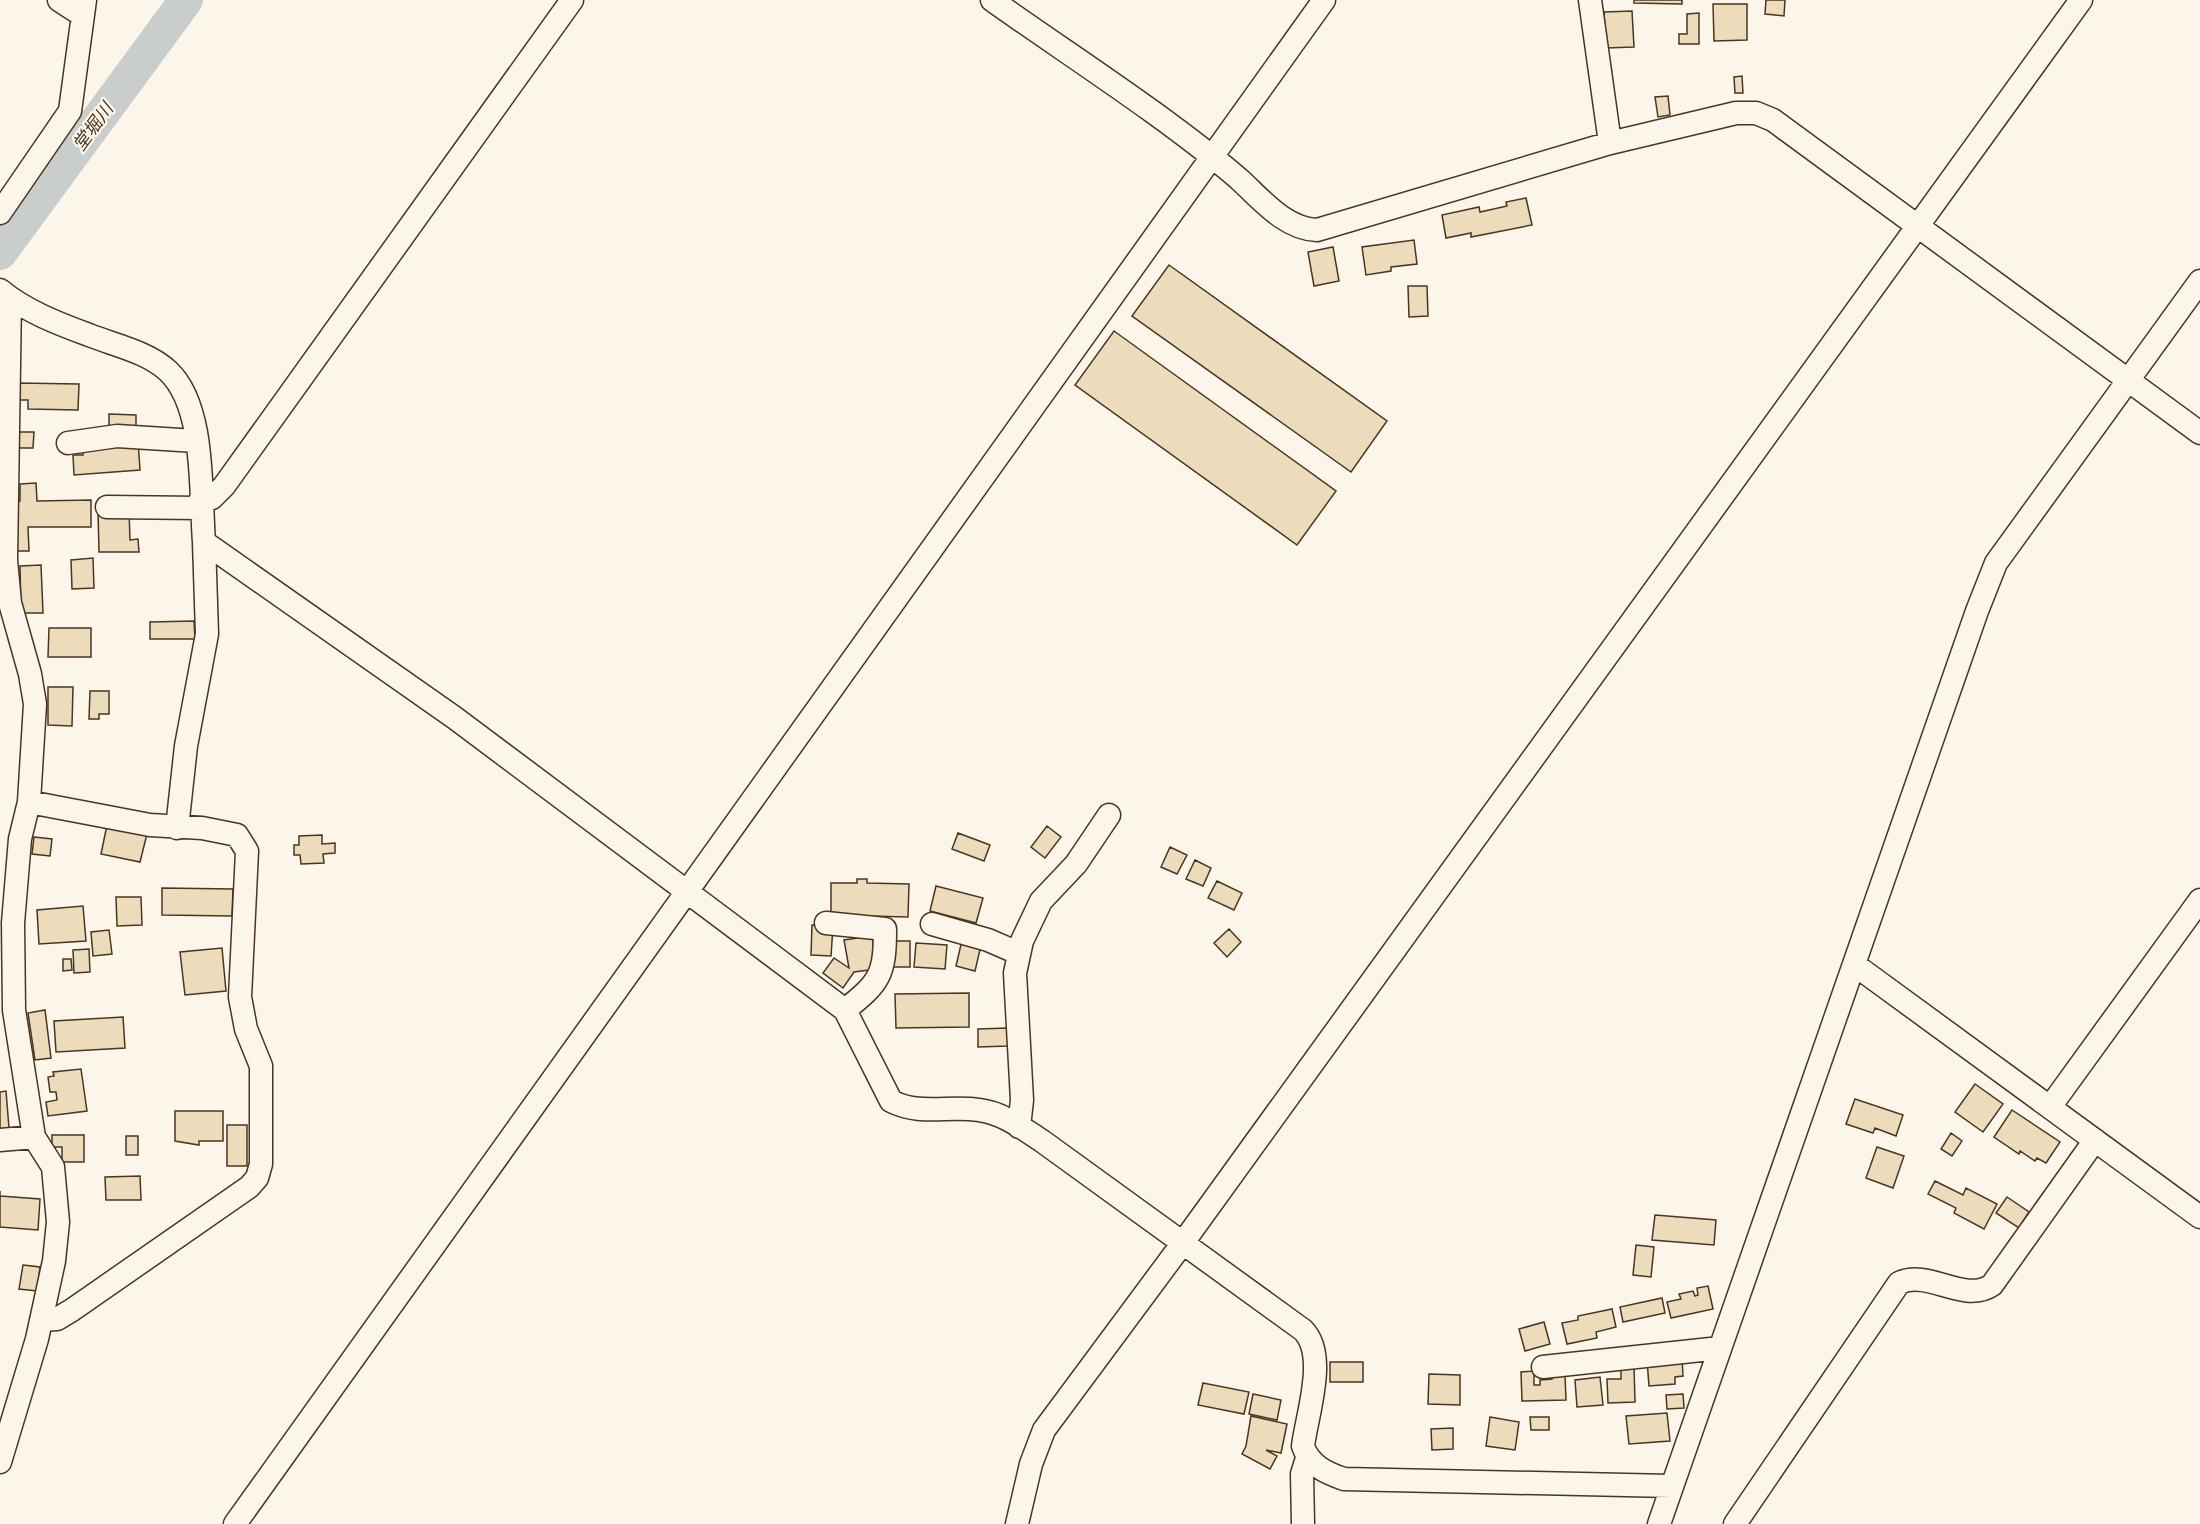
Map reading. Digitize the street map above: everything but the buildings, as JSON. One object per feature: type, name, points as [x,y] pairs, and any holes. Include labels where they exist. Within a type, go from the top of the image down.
[{"type":"street","points":[[0,213],[70,111],[84,7],[59,0]]},
{"type":"street","points":[[107,507],[201,504],[212,498],[224,486],[572,0]]},
{"type":"street","points":[[992,0],[1213,157],[1289,223],[1304,230],[1317,230],[1610,143],[1736,112],[1756,113],[1773,120],[2200,433]]},
{"type":"street","points":[[235,1524],[1324,0]]},
{"type":"street","points":[[1590,0],[1610,143]]},
{"type":"street","points":[[1017,1524],[1031,1464],[1044,1430],[1182,1244],[2081,0]]},
{"type":"street","points":[[1659,1524],[1977,611],[1996,563],[2200,281]]},
{"type":"street","points":[[0,1462],[41,1320],[54,1261],[58,1206],[53,1167],[34,1137],[8,1026],[13,923],[20,839],[29,802],[34,704],[30,674],[10,603],[6,560],[5,294],[60,324],[151,360],[168,371],[188,402],[196,441],[204,542],[207,634],[184,763],[177,828]]},
{"type":"street","points":[[68,443],[117,436],[196,441]]},
{"type":"street","points":[[204,542],[455,718],[687,889],[845,1010],[891,1101],[926,1110],[984,1111],[1002,1116],[1290,1318],[1309,1336],[1316,1365],[1303,1446],[1307,1458],[1326,1472],[1344,1479],[1671,1486]]},
{"type":"street","points":[[29,802],[150,825],[202,828],[237,836],[247,851],[240,997],[246,1029],[261,1066],[260,1171],[249,1187],[72,1310],[57,1319],[41,1320]]},
{"type":"street","points":[[1019,1127],[1022,1100],[1015,984],[1018,953],[1041,901],[1076,864],[1109,815]]},
{"type":"street","points":[[2050,1107],[2200,900]]},
{"type":"street","points":[[826,923],[885,929],[884,956],[877,981],[845,1010]]},
{"type":"street","points":[[932,924],[988,940],[1018,953]]},
{"type":"street","points":[[1855,964],[2200,1217]]},
{"type":"street","points":[[0,1140],[34,1137]]},
{"type":"street","points":[[1735,1524],[1899,1283],[1909,1278],[1975,1292],[1992,1285],[2095,1140]]},
{"type":"street","points":[[1543,1367],[1720,1348]]},
{"type":"street","points":[[1303,1524],[1302,1474],[1307,1458]]},
{"type":"waterway","name":"堂堀川","points":[[0,253],[186,0]]}]
